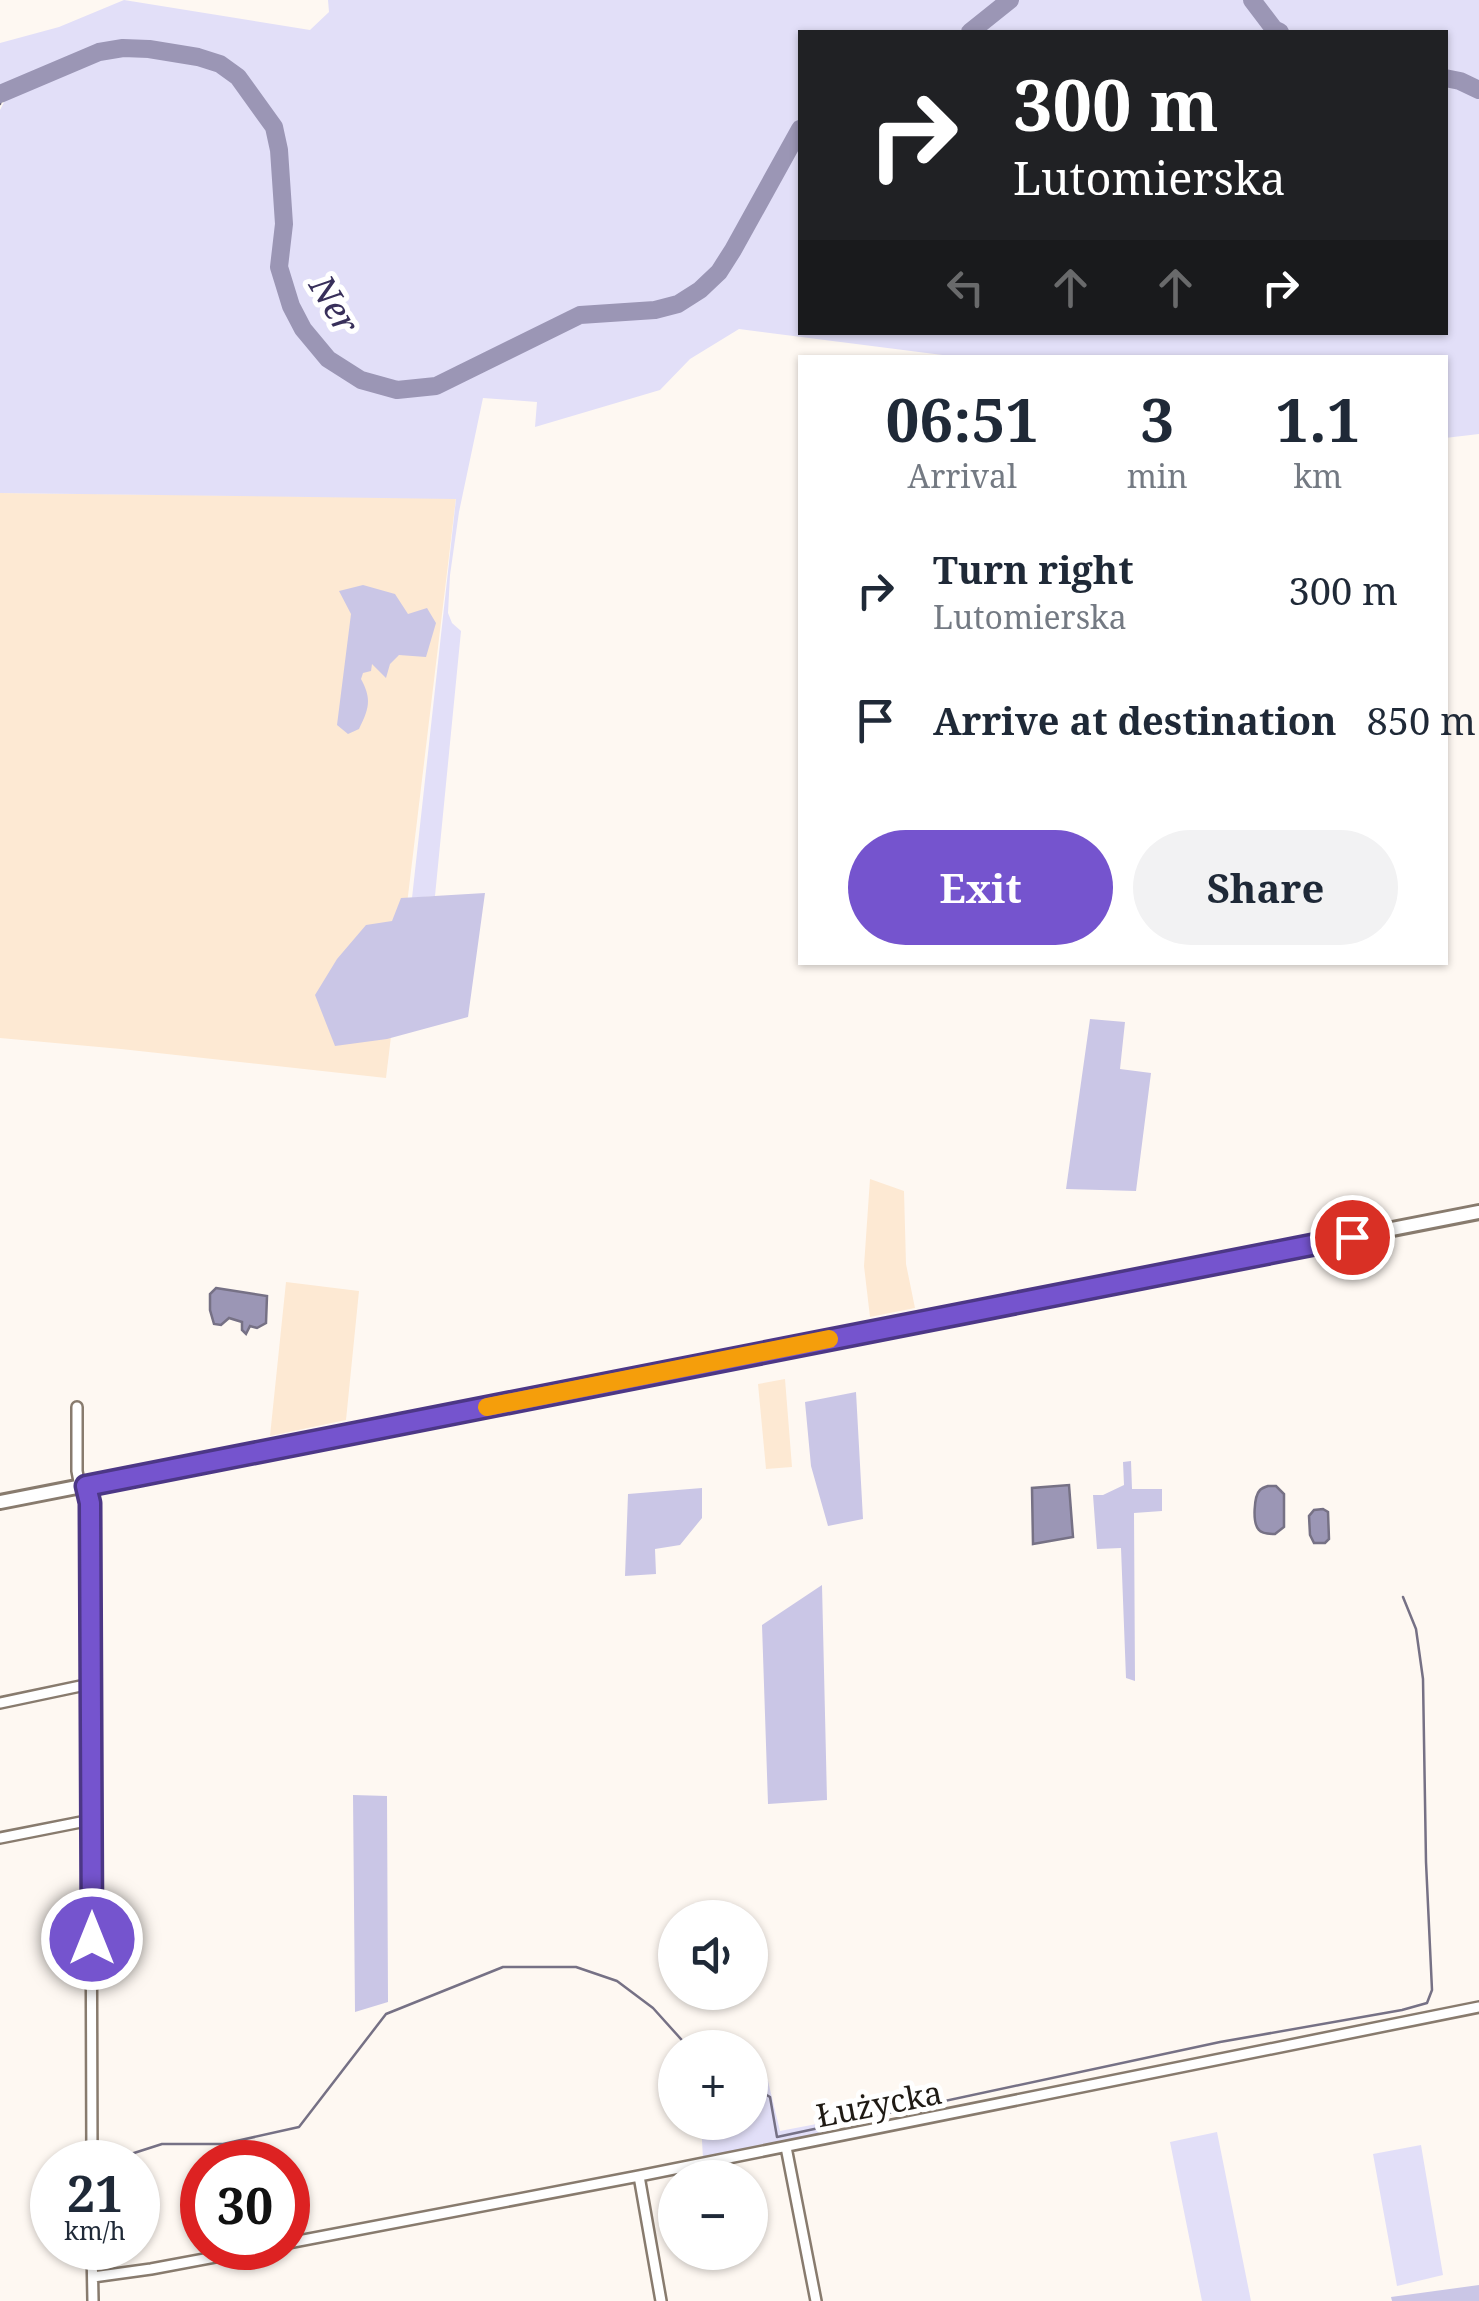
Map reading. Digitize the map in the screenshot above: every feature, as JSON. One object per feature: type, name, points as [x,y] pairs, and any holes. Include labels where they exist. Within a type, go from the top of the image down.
[{"type":"main road","points":[[0,1502],[1479,1212]]},
{"type":"street","points":[[77,1407],[77,1471],[90,1503],[92,2140]]},
{"type":"street","points":[[0,1703],[90,1684]]},
{"type":"street","points":[[0,1838],[92,1820]]},
{"type":"street","name":"Łużycka","points":[[310,2239],[1479,2008]]},
{"type":"street","points":[[786,2146],[816,2301]]},
{"type":"street","points":[[639,2176],[661,2301]]},
{"type":"street","points":[[93,2277],[180,2264]]},
{"type":"street","points":[[93,2270],[93,2301]]},
{"type":"shaded area","points":[[124,0],[310,30],[329,12],[328,0],[1479,0],[1479,434],[1448,438],[1448,355],[943,355],[739,329],[690,359],[660,390],[535,427],[537,402],[483,398],[450,575],[448,613],[461,631],[435,896],[412,898],[456,499],[0,493],[0,110],[14,83],[0,89],[0,43],[59,27]]},
{"type":"shaded area","points":[[0,493],[456,498],[386,1078],[0,1038]]},
{"type":"shaded area","points":[[363,585],[395,594],[408,614],[427,608],[436,623],[426,657],[399,655],[390,664],[386,678],[372,664],[371,671],[363,673],[367,710],[359,729],[348,734],[337,725],[351,614],[339,591]]},
{"type":"shaded area","points":[[485,893],[468,1017],[387,1039],[335,1046],[315,995],[337,959],[366,925],[392,921],[401,898]]},
{"type":"shaded area","points":[[1090,1019],[1125,1022],[1120,1069],[1151,1073],[1136,1191],[1066,1189]]},
{"type":"shaded area","points":[[870,1179],[904,1191],[906,1264],[915,1308],[870,1317],[864,1266]]},
{"type":"shaded area","points":[[286,1282],[359,1291],[346,1420],[270,1436]]},
{"type":"shaded area","points":[[216,1288],[267,1296],[266,1323],[257,1328],[250,1326],[246,1334],[242,1322],[229,1318],[221,1325],[214,1324],[210,1294]]},
{"type":"shaded area","points":[[785,1379],[792,1467],[766,1469],[758,1384]]},
{"type":"shaded area","points":[[856,1392],[863,1519],[828,1526],[811,1466],[805,1402]]},
{"type":"shaded area","points":[[1131,1461],[1132,1489],[1162,1489],[1162,1511],[1134,1513],[1135,1681],[1126,1678],[1121,1548],[1097,1549],[1093,1495],[1103,1495],[1124,1485],[1123,1462]]},
{"type":"shaded area","points":[[1069,1485],[1073,1537],[1033,1544],[1032,1488]]},
{"type":"shaded area","points":[[1276,1486],[1284,1494],[1284,1527],[1275,1534],[1260,1531],[1255,1522],[1258,1493]]},
{"type":"shaded area","points":[[702,1488],[702,1518],[680,1545],[655,1549],[656,1574],[625,1576],[628,1494]]},
{"type":"shaded area","points":[[1314,1510],[1328,1512],[1329,1539],[1314,1543],[1309,1516]]},
{"type":"shaded area","points":[[822,1585],[827,1800],[768,1804],[762,1625]]},
{"type":"shaded area","points":[[353,1795],[387,1796],[388,2002],[355,2012]]},
{"type":"shaded area","points":[[768,2081],[780,2131],[827,2122],[826,2134],[703,2159],[702,2140],[768,2140]]},
{"type":"shaded area","points":[[1217,2132],[1251,2301],[1202,2301],[1170,2142]]},
{"type":"shaded area","points":[[1421,2145],[1443,2275],[1397,2286],[1373,2154]]},
{"type":"shaded area","points":[[1479,2285],[1479,2301],[1392,2301],[1391,2297]]},
{"type":"waterway","name":"Ner","points":[[972,30],[1010,0]]},
{"type":"waterway","name":"Ner","points":[[1252,0],[1276,30]]},
{"type":"waterway","name":"Ner","points":[[0,94],[99,52],[123,48],[198,57],[220,64],[238,77],[274,127],[284,224],[279,267],[291,306],[303,329],[328,359],[361,380],[397,390],[436,386],[580,315],[655,310],[678,304],[700,290],[719,272],[733,250],[798,133]]},
{"type":"waterway","name":"Ner","points":[[1448,79],[1479,90]]},
{"type":"waterway","points":[[0,104],[2,94]]},
{"type":"waterway","points":[[768,2096],[777,2137],[1220,2042],[1427,2003],[1432,1990],[1423,1679],[1416,1629],[1403,1597]]},
{"type":"waterway","points":[[160,2145],[223,2144],[299,2127],[386,2014],[503,1967],[576,1967],[617,1981],[653,2008],[673,2030]]},
{"type":"slow traffic","points":[[487,1407],[829,1339]]},
{"type":"route","points":[[92,1939],[90,1503],[86,1486],[1352,1237]]}]
